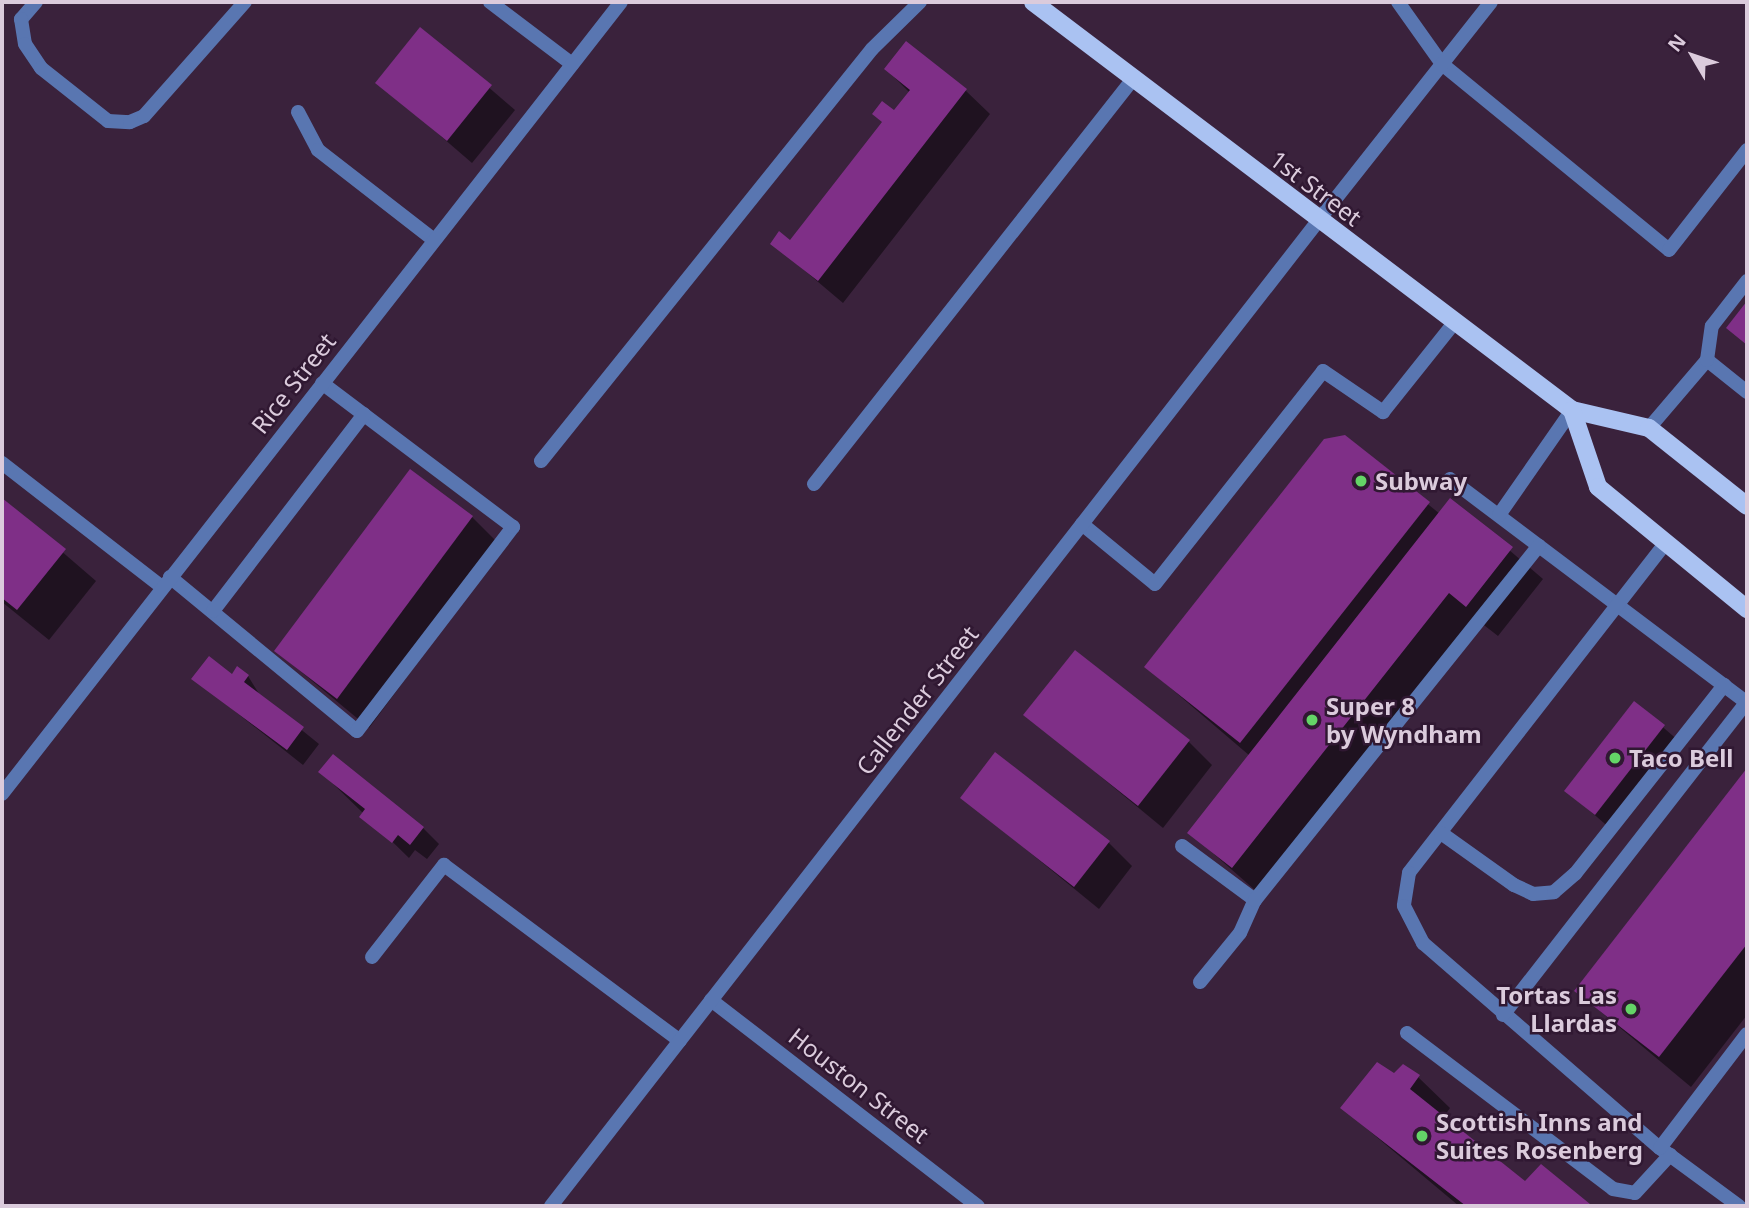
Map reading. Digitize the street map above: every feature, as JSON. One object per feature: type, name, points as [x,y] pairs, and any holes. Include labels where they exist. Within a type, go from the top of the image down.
[{"type":"main road","name":"1st Street","points":[[1033,2],[1318,221],[1572,410],[1649,428],[1747,506]]},
{"type":"main road","points":[[1572,410],[1598,487],[1664,545],[1747,609]]},
{"type":"street","points":[[36,2],[21,19],[25,44],[41,68],[108,121],[130,122],[144,117],[245,2]]},
{"type":"street","points":[[490,2],[572,64]]},
{"type":"street","name":"Rice Street","points":[[2,794],[621,2]]},
{"type":"street","points":[[541,461],[872,49],[919,2]]},
{"type":"street","points":[[1398,2],[1442,64],[1669,250],[1747,150]]},
{"type":"street","name":"Callender Street","points":[[551,1206],[1491,2]]},
{"type":"street","points":[[814,484],[1133,79]]},
{"type":"street","points":[[298,112],[318,150],[434,240]]},
{"type":"street","points":[[1649,428],[1707,360],[1712,326],[1747,281]]},
{"type":"street","points":[[1082,524],[1156,584],[1323,371],[1383,412],[1454,323]]},
{"type":"street","points":[[1707,360],[1747,392]]},
{"type":"street","points":[[2,463],[166,582],[213,611],[357,731],[513,527],[322,383]]},
{"type":"street","points":[[1499,515],[1572,410]]},
{"type":"street","points":[[213,611],[364,414]]},
{"type":"street","points":[[1450,479],[1618,603],[1747,703],[1503,1015]]},
{"type":"street","points":[[1664,545],[1409,873],[1404,906],[1423,943],[1503,1015],[1665,1151],[1739,1206]]},
{"type":"street","points":[[1200,982],[1240,933],[1255,900],[1539,546]]},
{"type":"street","points":[[1441,832],[1514,885],[1533,894],[1554,892],[1575,874],[1724,685]]},
{"type":"street","points":[[1182,846],[1255,900]]},
{"type":"street","points":[[372,957],[444,865],[680,1041]]},
{"type":"street","name":"Houston Street","points":[[711,1000],[978,1206]]},
{"type":"street","points":[[1407,1033],[1613,1189],[1634,1193],[1747,1034]]},
{"type":"building","points":[[420,27],[492,85],[447,141],[375,83]]},
{"type":"building","points":[[906,41],[967,89],[818,281],[770,244],[779,231],[790,240],[882,122],[872,114],[882,101],[894,110],[910,90],[884,69]]},
{"type":"building","points":[[1747,301],[1747,345],[1726,328]]},
{"type":"building","points":[[1345,435],[1430,502],[1240,743],[1144,667],[1324,439]]},
{"type":"building","points":[[410,469],[473,516],[337,699],[274,651]]},
{"type":"building","points":[[2,498],[66,549],[17,610],[2,598]]},
{"type":"building","name":"Super 8 by Wyndham","points":[[1450,498],[1513,547],[1466,607],[1449,593],[1232,868],[1187,833]]},
{"type":"building","points":[[1075,650],[1190,740],[1138,806],[1023,715]]},
{"type":"building","points":[[209,656],[232,674],[237,666],[249,675],[244,682],[304,727],[287,750],[191,679]]},
{"type":"building","name":"Taco Bell","points":[[1634,701],[1665,725],[1595,815],[1564,791]]},
{"type":"building","points":[[995,752],[1110,841],[1074,887],[960,798]]},
{"type":"building","points":[[333,754],[424,827],[410,845],[398,835],[392,843],[359,817],[365,809],[318,772]]},
{"type":"building","points":[[1747,768],[1747,944],[1659,1057],[1574,991]]},
{"type":"building","name":"Scottish Inns and Suites Rosenberg","points":[[1377,1062],[1394,1073],[1403,1064],[1420,1075],[1410,1089],[1525,1181],[1541,1164],[1590,1204],[1466,1206],[1340,1108]]},
{"type":"place","name":"Subway","points":[[1361,481]]},
{"type":"place","name":"Super 8 by Wyndham","points":[[1312,720]]},
{"type":"place","name":"Taco Bell","points":[[1615,758]]},
{"type":"place","name":"Tortas Las Llardas","points":[[1631,1009]]},
{"type":"place","name":"Scottish Inns and Suites Rosenberg","points":[[1422,1136]]}]
